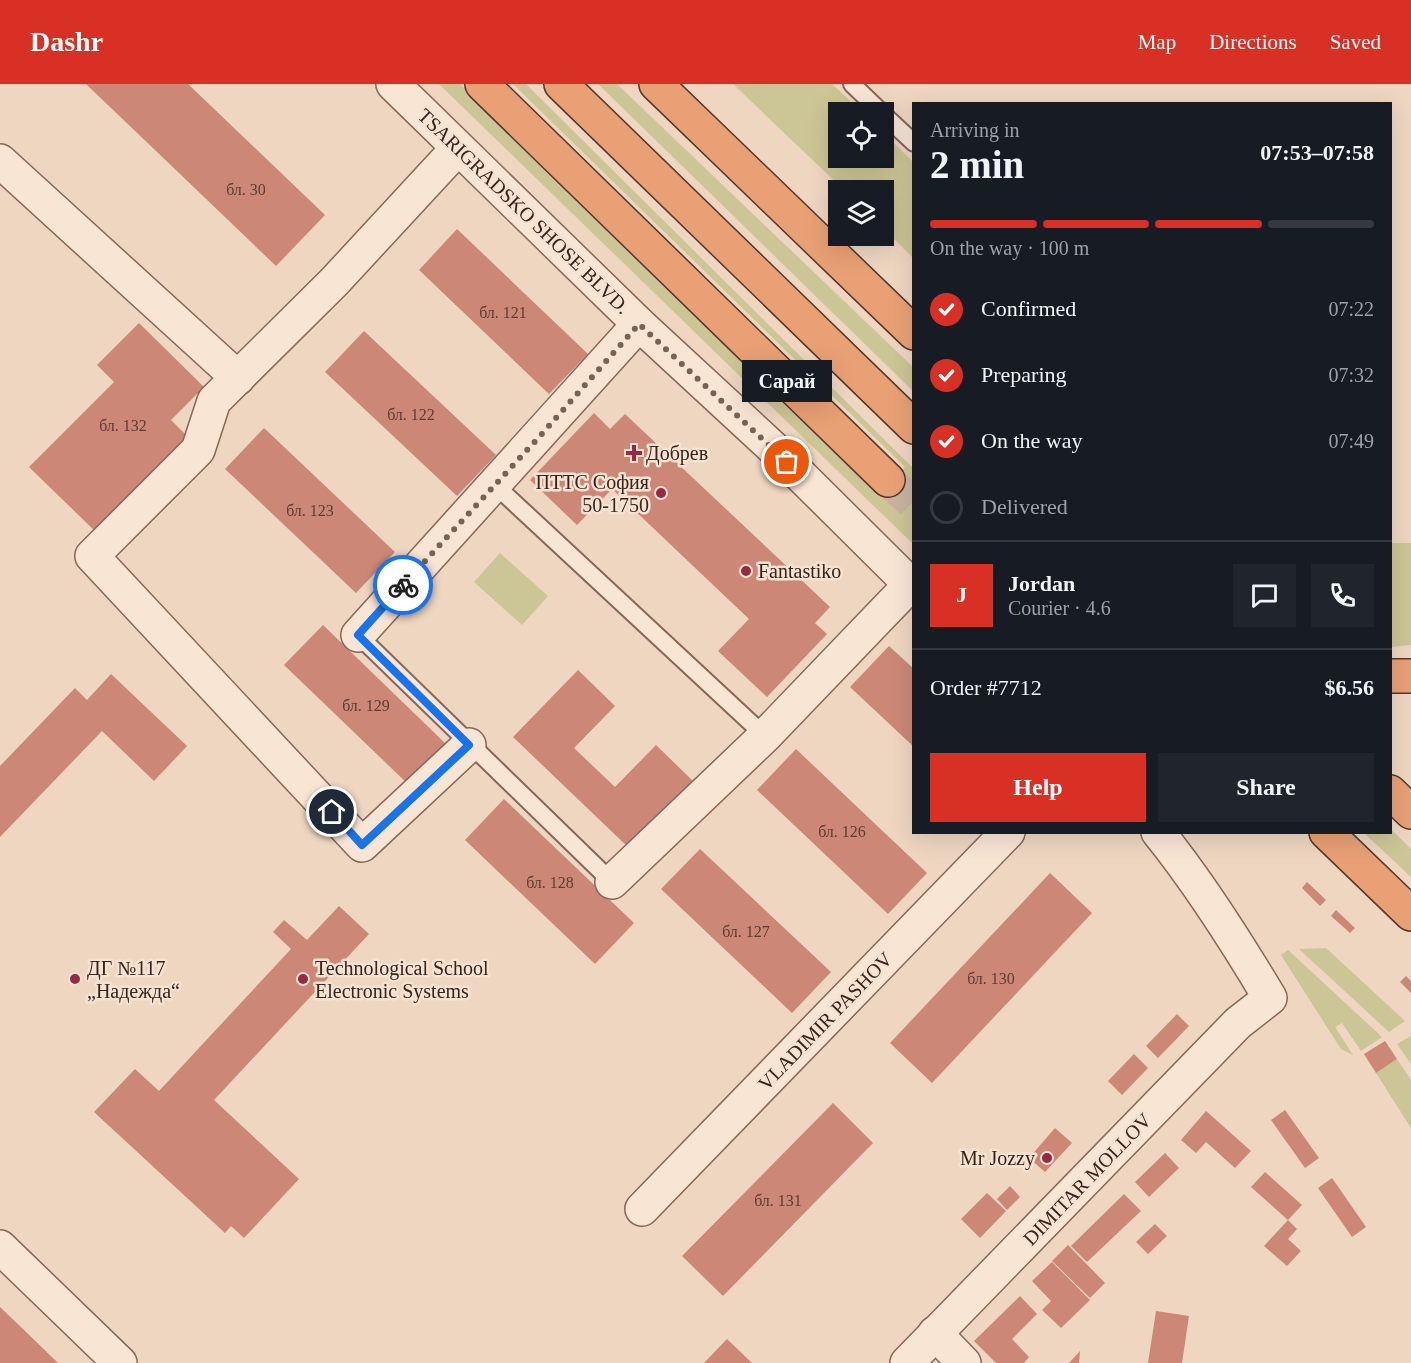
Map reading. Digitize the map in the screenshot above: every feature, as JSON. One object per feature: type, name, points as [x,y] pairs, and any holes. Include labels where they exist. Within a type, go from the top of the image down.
[{"type":"highway","points":[[482,84],[888,480]]},
{"type":"highway","points":[[561,84],[912,425]]},
{"type":"highway","points":[[668,90],[912,331]]},
{"type":"highway","points":[[1392,676],[1411,676]]},
{"type":"highway","points":[[1392,794],[1411,812]]},
{"type":"highway","points":[[1328,834],[1411,914]]},
{"type":"street","name":"TSARIGRADSKO SHOSE BLVD.","points":[[393,84],[639,324],[771,446],[912,587]]},
{"type":"street","points":[[458,148],[334,282],[214,401],[198,450],[92,556],[362,845],[469,745]]},
{"type":"street","points":[[0,161],[238,378]]},
{"type":"street","points":[[358,635],[639,324]]},
{"type":"street","points":[[612,882],[765,736],[912,587]]},
{"type":"street","name":"VLADIMIR PASHOV","points":[[642,1209],[1006,834]]},
{"type":"street","name":"DIMITAR MOLLOV","points":[[907,1363],[1238,1023],[1270,998],[1231,935],[1160,834]]},
{"type":"street","points":[[0,1247],[120,1363]]},
{"type":"street","points":[[935,1333],[964,1363]]},
{"type":"lane","points":[[852,84],[870,102]]},
{"type":"lane","points":[[894,125],[912,141]]},
{"type":"lane","points":[[495,485],[765,736]]},
{"type":"lane","points":[[358,635],[612,882]]},
{"type":"shaded area","points":[[439,84],[460,84],[879,494],[905,467],[513,84],[526,84],[912,467],[912,543]]},
{"type":"shaded area","points":[[598,84],[617,84],[912,366],[912,390]]},
{"type":"shaded area","points":[[733,84],[832,84],[851,102],[828,102],[828,168],[894,168],[894,143],[912,161],[912,257],[894,239],[894,180],[834,180]]},
{"type":"shaded area","points":[[1392,543],[1411,543],[1411,645],[1392,647]]},
{"type":"shaded area","points":[[500,553],[548,596],[522,625],[474,582]]},
{"type":"shaded area","points":[[1392,830],[1411,849],[1411,877],[1365,834],[1392,834]]},
{"type":"shaded area","points":[[1326,948],[1405,1021],[1389,1032],[1299,949]]},
{"type":"shaded area","points":[[1288,950],[1382,1037],[1361,1051],[1342,1023],[1335,1027],[1353,1055],[1341,1049],[1281,955]]},
{"type":"shaded area","points":[[1411,1036],[1411,1064],[1397,1044]]},
{"type":"shaded area","points":[[1397,1059],[1411,1080],[1411,1128],[1376,1073]]},
{"type":"building","points":[[86,84],[188,84],[325,215],[276,266]]},
{"type":"building","points":[[457,229],[588,354],[549,394],[419,270]]},
{"type":"building","points":[[139,323],[204,387],[171,420],[189,438],[96,532],[29,467],[114,382],[97,365]]},
{"type":"building","points":[[364,331],[496,455],[457,496],[325,372]]},
{"type":"building","points":[[594,413],[610,429],[625,414],[830,607],[815,623],[827,634],[767,697],[718,651],[749,619],[612,489],[577,525],[530,480]]},
{"type":"building","points":[[264,428],[395,552],[356,593],[225,469]]},
{"type":"building","points":[[323,625],[448,746],[410,786],[284,665]]},
{"type":"building","points":[[889,646],[912,667],[912,745],[850,687]]},
{"type":"building","points":[[578,670],[615,706],[574,748],[615,787],[656,745],[694,782],[630,849],[513,737]]},
{"type":"building","points":[[111,674],[187,746],[154,781],[102,731],[0,837],[0,766],[75,688],[87,700]]},
{"type":"building","points":[[796,749],[927,873],[888,914],[757,790]]},
{"type":"building","points":[[504,799],[634,923],[595,964],[465,840]]},
{"type":"building","points":[[700,849],[831,972],[792,1013],[661,889]]},
{"type":"building","points":[[1050,873],[1092,913],[932,1083],[890,1043]]},
{"type":"building","points":[[1307,882],[1326,900],[1320,906],[1302,888]]},
{"type":"building","points":[[339,906],[369,934],[214,1100],[299,1179],[244,1238],[231,1226],[225,1233],[94,1112],[135,1069],[159,1091],[291,949],[273,932],[284,920],[307,940]]},
{"type":"building","points":[[1336,910],[1355,928],[1350,933],[1331,916]]},
{"type":"building","points":[[1406,976],[1411,981],[1411,993],[1400,982]]},
{"type":"building","points":[[1177,1014],[1189,1026],[1158,1058],[1146,1046]]},
{"type":"building","points":[[1385,1041],[1397,1059],[1376,1073],[1364,1054]]},
{"type":"building","points":[[1134,1054],[1148,1068],[1122,1095],[1108,1081]]},
{"type":"building","points":[[833,1103],[873,1143],[723,1296],[682,1256]]},
{"type":"building","points":[[1285,1110],[1319,1158],[1305,1168],[1271,1120]]},
{"type":"building","points":[[1206,1111],[1251,1151],[1235,1168],[1206,1142],[1196,1153],[1181,1140]]},
{"type":"building","points":[[1055,1128],[1072,1143],[1045,1172],[1029,1158]]},
{"type":"building","points":[[1165,1153],[1179,1168],[1149,1197],[1135,1182]]},
{"type":"building","points":[[1265,1172],[1302,1205],[1288,1220],[1251,1187]]},
{"type":"building","points":[[1332,1178],[1366,1227],[1352,1237],[1318,1188]]},
{"type":"building","points":[[1010,1186],[1020,1197],[1007,1210],[997,1199]]},
{"type":"building","points":[[987,1193],[1006,1211],[980,1238],[961,1219]]},
{"type":"building","points":[[1124,1194],[1141,1211],[1087,1262],[1071,1246]]},
{"type":"building","points":[[1288,1220],[1297,1229],[1288,1239],[1301,1251],[1287,1266],[1264,1246]]},
{"type":"building","points":[[1155,1224],[1167,1236],[1148,1254],[1136,1242]]},
{"type":"building","points":[[1068,1245],[1105,1283],[1090,1298],[1052,1261]]},
{"type":"building","points":[[1052,1262],[1090,1300],[1061,1328],[1042,1310],[1051,1301],[1032,1281]]},
{"type":"building","points":[[1020,1296],[1037,1314],[1012,1339],[1029,1357],[1024,1363],[996,1363],[974,1341]]},
{"type":"building","points":[[0,1307],[23,1329],[58,1363],[0,1363]]},
{"type":"building","points":[[1156,1311],[1189,1316],[1182,1363],[1148,1363]]},
{"type":"building","points":[[727,1339],[752,1363],[704,1363]]},
{"type":"building","points":[[1080,1351],[1079,1363],[1069,1363]]},
{"type":"tunnel","points":[[888,480],[912,502]]},
{"type":"way so far","points":[[403,585],[639,324],[787,462]]},
{"type":"place","name":"Добрев","points":[[634,453]]},
{"type":"place","name":"Сарай","points":[[787,462]]},
{"type":"place","name":"ПТТС София 50-1750","points":[[661,493]]},
{"type":"place","name":"Fantastiko","points":[[746,571]]},
{"type":"place","name":"ДГ №117 „Надежда“","points":[[75,979]]},
{"type":"place","name":"Technological School Electronic Systems","points":[[303,979]]},
{"type":"place","name":"Mr Jozzy","points":[[1047,1158]]},
{"type":"route","points":[[332,812],[362,845],[469,745],[358,635],[403,585]]}]
